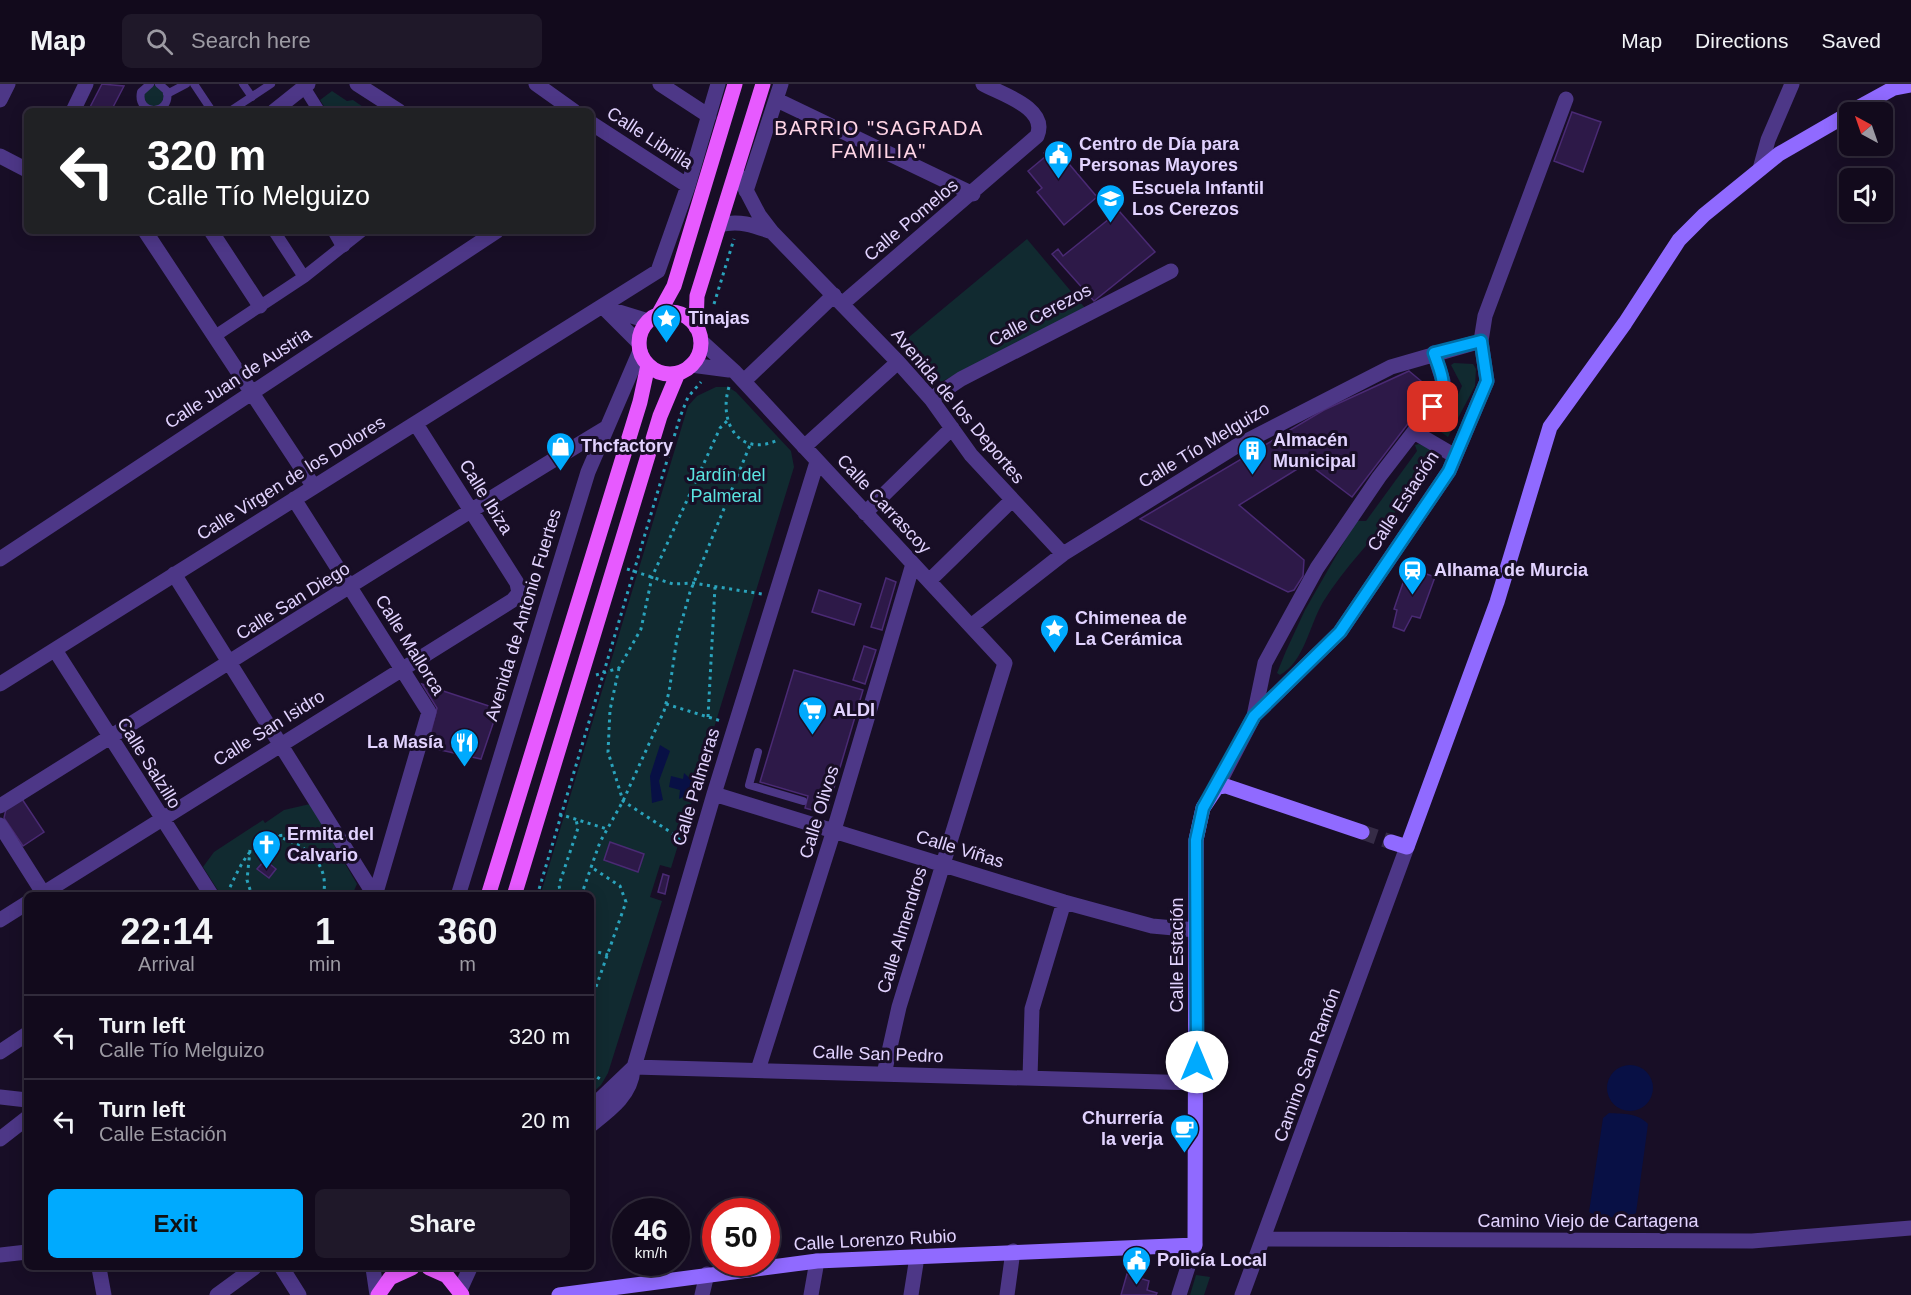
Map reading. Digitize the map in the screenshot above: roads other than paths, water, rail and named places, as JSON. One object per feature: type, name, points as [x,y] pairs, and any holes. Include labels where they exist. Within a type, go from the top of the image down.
[{"type":"main road","points":[[685,369],[662,373],[648,365],[639,347],[640,335],[674,286],[735,84]]},
{"type":"main road","points":[[515,892],[660,416],[685,369],[700,350],[697,296],[763,84]]},
{"type":"main road","points":[[1870,102],[1898,86],[1911,85]]},
{"type":"main road","points":[[1391,842],[1407,847],[1497,602],[1550,427],[1624,323],[1679,240],[1704,215],[1779,154],[1839,119]]},
{"type":"main road","points":[[653,318],[666,312],[683,315],[698,334]]},
{"type":"main road","points":[[489,892],[640,402],[648,365]]},
{"type":"main road","points":[[1216,787],[1226,786],[1240,790],[1362,832]]},
{"type":"main road","name":"Calle Estación","points":[[1195,1245],[1196,840],[1203,808],[1216,787]]},
{"type":"main road","name":"Calle Lorenzo Rubio","points":[[780,1265],[817,1261],[1013,1251],[1195,1245]]},
{"type":"main road","points":[[378,1295],[396,1271]]},
{"type":"main road","points":[[445,1272],[463,1293]]},
{"type":"main road","name":"Calle Lorenzo Rubio","points":[[559,1295],[702,1275]]},
{"type":"street","points":[[0,100],[8,84]]},
{"type":"street","points":[[74,108],[86,84]]},
{"type":"street","points":[[357,84],[394,108]]},
{"type":"street","points":[[536,84],[570,108]]},
{"type":"street","points":[[660,84],[709,116]]},
{"type":"street","points":[[688,186],[718,84]]},
{"type":"street","points":[[746,191],[781,84]]},
{"type":"street","name":"Calle Pomelos","points":[[740,376],[973,194],[1032,142],[1040,125],[1035,114],[983,84]]},
{"type":"street","points":[[1760,169],[1768,140],[1792,84]]},
{"type":"street","points":[[278,108],[306,86],[317,108]]},
{"type":"street","name":"Calle Estación","points":[[1254,716],[1340,632],[1449,471],[1487,381],[1481,341],[1485,316],[1566,99]]},
{"type":"street","points":[[777,100],[973,194]]},
{"type":"street","name":"Calle Librilla","points":[[594,126],[688,186]]},
{"type":"street","points":[[0,156],[24,168]]},
{"type":"street","name":"Avenida de los Deportes","points":[[736,171],[772,232],[898,362],[931,399],[971,455],[1063,554]]},
{"type":"street","name":"Calle Virgen de los Dolores","points":[[0,684],[314,486],[603,308],[658,271],[688,186]]},
{"type":"street","points":[[719,225],[739,222],[772,232]]},
{"type":"street","points":[[147,234],[314,486]]},
{"type":"street","points":[[213,234],[260,306]]},
{"type":"street","points":[[276,234],[304,277]]},
{"type":"street","points":[[337,234],[343,245]]},
{"type":"street","points":[[215,336],[304,277],[358,234]]},
{"type":"street","name":"Calle Juan de Austria","points":[[0,559],[493,234]]},
{"type":"street","name":"Calle Cerezos","points":[[931,399],[972,373],[1170,271]]},
{"type":"street","points":[[603,308],[653,318]]},
{"type":"street","points":[[603,308],[639,347]]},
{"type":"street","name":"Calle Carrascoy","points":[[698,334],[740,376],[1005,663]]},
{"type":"street","name":"Calle Tío Melguizo","points":[[971,626],[1063,554],[1234,447],[1391,367],[1481,341]]},
{"type":"street","name":"Avenida de Antonio Fuertes","points":[[459,892],[588,472],[639,347]]},
{"type":"street","name":"Calle Estación","points":[[1216,787],[1254,716],[1265,663],[1317,568],[1379,477],[1443,394],[1443,381],[1434,353]]},
{"type":"street","points":[[804,447],[898,362]]},
{"type":"street","points":[[685,369],[712,367],[740,376]]},
{"type":"street","name":"Calle Ibiza","points":[[416,423],[517,583],[519,593]]},
{"type":"street","name":"Calle San Diego","points":[[0,806],[351,588],[471,509],[606,428]]},
{"type":"street","points":[[865,513],[952,428]]},
{"type":"street","points":[[1414,432],[1455,456]]},
{"type":"street","name":"Calle Palmeras","points":[[634,1067],[694,858],[818,462]]},
{"type":"street","name":"Calle Mallorca","points":[[294,499],[429,712],[376,892]]},
{"type":"street","points":[[928,581],[1012,500]]},
{"type":"street","name":"Calle Olivos","points":[[758,1070],[834,830],[913,564]]},
{"type":"street","points":[[174,574],[373,892]]},
{"type":"street","name":"Calle San Isidro","points":[[47,892],[161,818],[513,600],[519,593]]},
{"type":"street","name":"Calle Salzillo","points":[[55,650],[209,892]]},
{"type":"street","name":"Calle Almendros","points":[[884,1074],[899,1007],[1005,663]]},
{"type":"street","name":"Calle Viñas","points":[[714,794],[1064,902],[1152,926],[1196,930]]},
{"type":"street","points":[[0,825],[40,892]]},
{"type":"street","name":"Camino San Ramón","points":[[1242,1295],[1407,847]]},
{"type":"street","points":[[1030,1078],[1032,1009],[1064,902]]},
{"type":"street","points":[[0,920],[24,905]]},
{"type":"street","points":[[0,1052],[24,1036]]},
{"type":"street","points":[[594,1105],[634,1067]]},
{"type":"street","points":[[594,1122],[625,1095],[632,1082],[634,1067]]},
{"type":"street","name":"Calle San Pedro","points":[[634,1067],[1197,1083]]},
{"type":"street","points":[[2,1093],[24,1099]]},
{"type":"street","points":[[0,1139],[24,1120]]},
{"type":"street","name":"Camino Viejo de Cartagena","points":[[1263,1239],[1752,1241],[1911,1228]]},
{"type":"street","points":[[1179,1295],[1195,1245]]},
{"type":"street","points":[[1007,1295],[1013,1251]]},
{"type":"street","points":[[0,1255],[24,1252]]},
{"type":"street","points":[[910,1295],[917,1257]]},
{"type":"street","points":[[811,1295],[817,1261]]},
{"type":"street","points":[[99,1270],[104,1295]]},
{"type":"street","points":[[217,1295],[251,1270]]},
{"type":"street","points":[[283,1270],[299,1295]]},
{"type":"street","points":[[373,1270],[378,1295]]},
{"type":"street","points":[[463,1293],[469,1270]]},
{"type":"street","points":[[702,1295],[707,1276]]},
{"type":"lane","points":[[140,108],[141,92],[147,84]]},
{"type":"lane","points":[[162,108],[167,101],[164,87],[186,84]]},
{"type":"lane","points":[[194,84],[210,108]]},
{"type":"lane","points":[[243,84],[252,97]]},
{"type":"lane","points":[[235,108],[271,84]]},
{"type":"lane","points":[[758,752],[749,785],[803,801]]},
{"type":"tunnel","points":[[1362,832],[1391,842]]},
{"type":"place","name":"Centro de Día para Personas Mayores","points":[[1058,180]]},
{"type":"place","name":"Escuela Infantil Los Cerezos","points":[[1111,224]]},
{"type":"place","name":"Tinajas","points":[[667,344]]},
{"type":"place","name":"Thcfactory","points":[[560,472]]},
{"type":"place","name":"Almacén Municipal","points":[[1252,476]]},
{"type":"place","name":"Alhama de Murcia","points":[[1413,596]]},
{"type":"place","name":"Chimenea de La Cerámica","points":[[1054,654]]},
{"type":"place","name":"ALDI","points":[[812,736]]},
{"type":"place","name":"La Masía","points":[[464,768]]},
{"type":"place","name":"Ermita del Calvario","points":[[266,870]]},
{"type":"place","name":"Churrería la verja","points":[[1184,1154]]},
{"type":"place","name":"Policía Local","points":[[1136,1286]]},
{"type":"district","name":"BARRIO \"SAGRADA FAMILIA\"","points":[[879,140]]},
{"type":"park label","name":"Jardín del Palmeral","points":[[726,485]]}]
